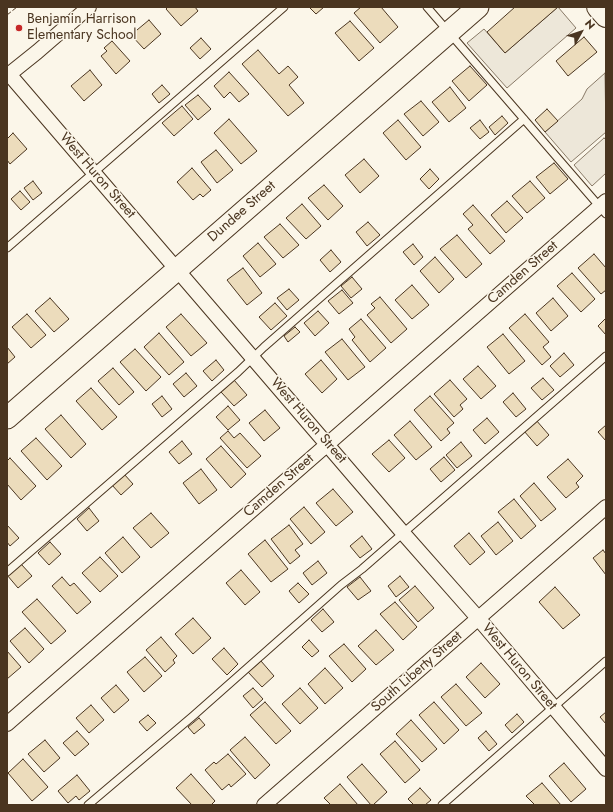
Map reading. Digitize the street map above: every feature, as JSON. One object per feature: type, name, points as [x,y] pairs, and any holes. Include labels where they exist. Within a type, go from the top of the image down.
[{"type":"main road","points":[[598,7],[606,16]]},
{"type":"street","points":[[8,73],[37,52],[88,7]]},
{"type":"street","name":"Dundee Street","points":[[7,418],[478,7]]},
{"type":"street","name":"West Huron Street","points":[[8,73],[403,533],[478,618],[606,769]]},
{"type":"street","name":"Camden Street","points":[[7,724],[327,444],[604,207]]},
{"type":"street","name":"South Liberty Street","points":[[264,805],[606,507]]},
{"type":"lane","points":[[7,248],[284,7]]},
{"type":"lane","points":[[427,7],[524,119],[604,207]]},
{"type":"lane","points":[[7,572],[524,119]]},
{"type":"lane","points":[[88,805],[199,711],[341,585],[606,356]]},
{"type":"lane","points":[[442,805],[606,661]]},
{"type":"shaded area","points":[[558,7],[576,28],[507,88],[467,43],[484,29],[505,53]]},
{"type":"shaded area","points":[[605,73],[606,132],[571,162],[545,132],[582,99],[587,89]]},
{"type":"shaded area","points":[[604,138],[606,140],[606,173],[592,186],[574,165]]},
{"type":"building","points":[[168,7],[195,7],[198,11],[181,26],[166,9]]},
{"type":"building","points":[[309,7],[324,7],[316,14]]},
{"type":"building","points":[[361,7],[381,7],[398,27],[380,43],[354,13]]},
{"type":"building","points":[[515,7],[558,7],[505,53],[487,32]]},
{"type":"building","points":[[149,20],[161,34],[144,49],[131,35]]},
{"type":"building","points":[[350,21],[374,48],[359,61],[335,33]]},
{"type":"building","points":[[584,37],[597,52],[568,76],[556,61]]},
{"type":"building","points":[[201,38],[211,49],[200,59],[190,48]]},
{"type":"building","points":[[112,41],[130,61],[116,74],[101,56],[107,51],[104,48]]},
{"type":"building","points":[[258,50],[279,74],[288,66],[298,77],[289,85],[304,103],[288,116],[242,64]]},
{"type":"building","points":[[470,66],[487,85],[469,101],[452,81]]},
{"type":"building","points":[[90,70],[102,85],[84,101],[71,86]]},
{"type":"building","points":[[229,72],[249,94],[239,102],[230,92],[224,98],[214,86]]},
{"type":"building","points":[[162,85],[170,94],[159,103],[152,94]]},
{"type":"building","points":[[450,87],[466,108],[449,122],[432,102]]},
{"type":"building","points":[[198,95],[211,109],[198,120],[185,105]]},
{"type":"building","points":[[421,101],[439,122],[423,136],[404,114]]},
{"type":"building","points":[[182,106],[193,119],[174,136],[162,123]]},
{"type":"building","points":[[547,109],[558,121],[545,132],[535,120]]},
{"type":"building","points":[[502,116],[508,123],[495,135],[489,127]]},
{"type":"building","points":[[229,119],[257,151],[241,164],[214,133]]},
{"type":"building","points":[[398,120],[421,147],[406,160],[383,133]]},
{"type":"building","points":[[480,120],[489,132],[480,139],[470,128]]},
{"type":"building","points":[[13,133],[27,149],[10,164],[7,160],[7,139]]},
{"type":"building","points":[[216,150],[233,170],[217,183],[201,162]]},
{"type":"building","points":[[364,159],[379,176],[360,193],[345,175]]},
{"type":"building","points":[[554,163],[568,179],[550,194],[536,177]]},
{"type":"building","points":[[192,168],[211,190],[203,197],[200,194],[193,200],[177,182]]},
{"type":"building","points":[[430,169],[439,179],[429,189],[420,179]]},
{"type":"building","points":[[33,181],[42,193],[33,200],[24,188]]},
{"type":"building","points":[[530,181],[545,198],[527,213],[512,196]]},
{"type":"building","points":[[324,185],[343,206],[328,220],[308,198]]},
{"type":"building","points":[[20,191],[30,202],[21,210],[11,199]]},
{"type":"building","points":[[507,201],[523,218],[506,233],[491,215]]},
{"type":"building","points":[[302,204],[321,226],[306,239],[286,218]]},
{"type":"building","points":[[473,205],[505,241],[490,254],[468,229],[473,225],[463,214]]},
{"type":"building","points":[[368,222],[380,235],[367,246],[356,232]]},
{"type":"building","points":[[280,224],[299,245],[283,258],[264,237]]},
{"type":"building","points":[[457,235],[482,264],[466,278],[440,249]]},
{"type":"building","points":[[258,243],[276,264],[260,277],[243,256]]},
{"type":"building","points":[[413,244],[423,257],[414,265],[403,252]]},
{"type":"building","points":[[331,250],[341,262],[330,272],[320,260]]},
{"type":"building","points":[[594,254],[606,268],[606,290],[601,294],[578,268]]},
{"type":"building","points":[[435,257],[454,279],[439,293],[420,271]]},
{"type":"building","points":[[243,268],[262,293],[247,305],[227,280]]},
{"type":"building","points":[[572,273],[595,299],[581,312],[557,286]]},
{"type":"building","points":[[352,277],[362,289],[351,298],[341,286]]},
{"type":"building","points":[[412,285],[429,305],[412,319],[395,300]]},
{"type":"building","points":[[289,289],[299,300],[287,310],[277,298]]},
{"type":"building","points":[[342,290],[353,303],[339,314],[328,301]]},
{"type":"building","points":[[380,297],[407,329],[391,343],[367,315],[375,308],[371,304]]},
{"type":"building","points":[[50,298],[69,319],[54,332],[35,311]]},
{"type":"building","points":[[553,298],[568,316],[551,331],[536,313]]},
{"type":"building","points":[[275,303],[287,316],[271,330],[259,317]]},
{"type":"building","points":[[318,311],[329,323],[315,336],[304,323]]},
{"type":"building","points":[[27,314],[46,335],[31,348],[12,327]]},
{"type":"building","points":[[181,314],[207,343],[191,356],[166,327]]},
{"type":"building","points":[[525,314],[549,342],[543,347],[551,357],[542,365],[509,328]]},
{"type":"building","points":[[606,318],[606,335],[598,326]]},
{"type":"building","points":[[361,319],[386,348],[370,362],[352,340],[355,337],[349,329]]},
{"type":"building","points":[[295,327],[300,332],[288,342],[284,336]]},
{"type":"building","points":[[159,333],[184,362],[169,375],[144,347]]},
{"type":"building","points":[[503,334],[525,361],[509,374],[487,347]]},
{"type":"building","points":[[342,339],[365,367],[348,380],[325,352]]},
{"type":"building","points":[[7,347],[15,357],[7,364]]},
{"type":"building","points":[[135,349],[161,377],[146,391],[120,362]]},
{"type":"building","points":[[564,353],[574,365],[560,377],[550,366]]},
{"type":"building","points":[[216,360],[224,370],[212,381],[203,371]]},
{"type":"building","points":[[321,360],[337,379],[322,393],[305,374]]},
{"type":"building","points":[[478,366],[496,386],[481,399],[463,379]]},
{"type":"building","points":[[113,368],[134,392],[119,405],[98,381]]},
{"type":"building","points":[[186,373],[197,386],[184,397],[173,384]]},
{"type":"building","points":[[543,378],[554,390],[542,400],[531,388]]},
{"type":"building","points":[[234,380],[247,395],[234,406],[221,392]]},
{"type":"building","points":[[450,380],[467,399],[460,405],[463,409],[454,417],[434,394]]},
{"type":"building","points":[[91,388],[117,417],[102,430],[76,401]]},
{"type":"building","points":[[513,393],[526,409],[516,417],[503,402]]},
{"type":"building","points":[[162,396],[172,409],[162,417],[152,404]]},
{"type":"building","points":[[430,396],[454,423],[447,429],[450,433],[441,441],[414,410]]},
{"type":"building","points":[[228,406],[240,420],[228,430],[216,417]]},
{"type":"building","points":[[265,410],[280,428],[264,441],[249,423]]},
{"type":"building","points":[[61,415],[86,444],[71,458],[45,429]]},
{"type":"building","points":[[487,418],[499,432],[485,444],[473,430]]},
{"type":"building","points":[[536,420],[549,435],[537,446],[524,431]]},
{"type":"building","points":[[410,421],[432,447],[416,460],[394,435]]},
{"type":"building","points":[[606,425],[606,441],[598,432]]},
{"type":"building","points":[[228,431],[234,438],[240,433],[261,456],[247,468],[220,438]]},
{"type":"building","points":[[36,438],[62,466],[47,480],[21,451]]},
{"type":"building","points":[[389,440],[405,458],[389,472],[372,454]]},
{"type":"building","points":[[182,441],[192,454],[179,464],[169,452]]},
{"type":"building","points":[[461,442],[472,456],[457,468],[446,455]]},
{"type":"building","points":[[221,446],[246,474],[231,488],[206,459]]},
{"type":"building","points":[[444,457],[455,470],[441,482],[430,469]]},
{"type":"building","points":[[10,458],[36,486],[21,500],[7,484],[7,461]]},
{"type":"building","points":[[568,459],[583,476],[576,483],[579,487],[566,498],[547,477]]},
{"type":"building","points":[[201,469],[217,490],[199,504],[183,483]]},
{"type":"building","points":[[124,474],[133,484],[121,495],[112,485]]},
{"type":"building","points":[[534,483],[556,509],[541,521],[520,496]]},
{"type":"building","points":[[333,489],[353,512],[336,526],[316,503]]},
{"type":"building","points":[[514,499],[536,526],[521,539],[498,512]]},
{"type":"building","points":[[304,507],[325,532],[311,544],[290,519]]},
{"type":"building","points":[[89,508],[99,521],[87,531],[77,519]]},
{"type":"building","points":[[151,513],[169,533],[151,548],[133,528]]},
{"type":"building","points":[[498,522],[513,541],[496,555],[481,536]]},
{"type":"building","points":[[7,525],[19,538],[10,546],[7,542]]},
{"type":"building","points":[[289,525],[303,544],[295,550],[300,556],[290,564],[271,539]]},
{"type":"building","points":[[469,533],[485,552],[470,565],[454,546]]},
{"type":"building","points":[[362,536],[372,549],[360,558],[350,546]]},
{"type":"building","points":[[123,537],[140,557],[122,573],[105,553]]},
{"type":"building","points":[[265,540],[288,569],[271,582],[248,554]]},
{"type":"building","points":[[50,542],[61,554],[49,565],[38,553]]},
{"type":"building","points":[[603,550],[606,554],[606,575],[593,558]]},
{"type":"building","points":[[100,557],[118,576],[100,592],[82,573]]},
{"type":"building","points":[[318,561],[327,573],[312,585],[303,573]]},
{"type":"building","points":[[21,564],[32,576],[18,588],[7,575]]},
{"type":"building","points":[[241,570],[260,592],[245,605],[226,583]]},
{"type":"building","points":[[400,576],[409,587],[396,597],[388,586]]},
{"type":"building","points":[[62,577],[70,586],[74,583],[91,602],[77,614],[52,586]]},
{"type":"building","points":[[360,577],[371,591],[358,600],[347,587]]},
{"type":"building","points":[[298,583],[309,594],[299,603],[289,591]]},
{"type":"building","points":[[415,586],[434,608],[418,622],[399,600]]},
{"type":"building","points":[[555,587],[580,615],[563,629],[539,602]]},
{"type":"building","points":[[37,599],[66,631],[51,644],[22,612]]},
{"type":"building","points":[[395,602],[417,627],[403,640],[380,614]]},
{"type":"building","points":[[323,609],[334,622],[322,632],[311,620]]},
{"type":"building","points":[[193,618],[211,638],[193,654],[175,634]]},
{"type":"building","points":[[25,628],[44,649],[29,663],[10,641]]},
{"type":"building","points":[[376,630],[394,650],[376,665],[358,646]]},
{"type":"building","points":[[161,637],[177,656],[173,660],[175,663],[165,672],[146,650]]},
{"type":"building","points":[[309,640],[319,651],[312,657],[302,647]]},
{"type":"building","points":[[344,644],[366,669],[352,682],[329,656]]},
{"type":"building","points":[[224,648],[238,664],[227,675],[212,659]]},
{"type":"building","points":[[7,651],[21,667],[7,679]]},
{"type":"building","points":[[145,657],[162,676],[144,692],[127,672]]},
{"type":"building","points":[[261,661],[274,676],[262,687],[248,672]]},
{"type":"building","points":[[481,663],[500,684],[485,698],[466,677]]},
{"type":"building","points":[[325,668],[343,688],[325,704],[308,684]]},
{"type":"building","points":[[456,684],[482,713],[466,726],[441,697]]},
{"type":"building","points":[[116,685],[129,700],[114,713],[101,698]]},
{"type":"building","points":[[253,688],[263,699],[253,708],[243,696]]},
{"type":"building","points":[[300,688],[318,708],[300,724],[282,704]]},
{"type":"building","points":[[265,702],[291,731],[276,744],[250,715]]},
{"type":"building","points":[[434,702],[459,730],[444,744],[419,715]]},
{"type":"building","points":[[91,705],[104,720],[89,733],[76,718]]},
{"type":"building","points":[[606,712],[606,724],[600,717]]},
{"type":"building","points":[[517,714],[524,722],[512,733],[505,725]]},
{"type":"building","points":[[148,715],[156,723],[147,731],[139,722]]},
{"type":"building","points":[[199,718],[205,725],[194,734],[188,727]]},
{"type":"building","points":[[411,720],[437,749],[422,762],[396,734]]},
{"type":"building","points":[[77,731],[89,744],[75,756],[63,743]]},
{"type":"building","points":[[486,731],[497,744],[489,751],[478,738]]},
{"type":"building","points":[[245,737],[270,765],[255,779],[230,750]]},
{"type":"building","points":[[45,740],[60,758],[44,772],[28,754]]},
{"type":"building","points":[[395,741],[420,770],[405,783],[380,754]]},
{"type":"building","points":[[228,754],[246,774],[231,787],[229,784],[222,790],[205,770],[214,762],[216,764]]},
{"type":"building","points":[[23,759],[48,787],[32,801],[8,773]]},
{"type":"building","points":[[564,763],[586,789],[571,802],[549,776]]},
{"type":"building","points":[[362,764],[387,792],[373,805],[371,805],[347,777]]},
{"type":"building","points":[[191,774],[215,801],[211,805],[192,805],[176,788]]},
{"type":"building","points":[[77,775],[90,791],[79,800],[76,796],[68,803],[58,791]]},
{"type":"building","points":[[542,783],[561,805],[535,805],[526,796]]},
{"type":"building","points":[[340,784],[358,805],[331,805],[324,798]]},
{"type":"building","points":[[420,788],[431,800],[425,805],[414,805],[408,799]]},
{"type":"fence","points":[[7,15],[17,7]]},
{"type":"place","name":"Benjamin Harrison Elementary School","points":[[19,28]]}]
